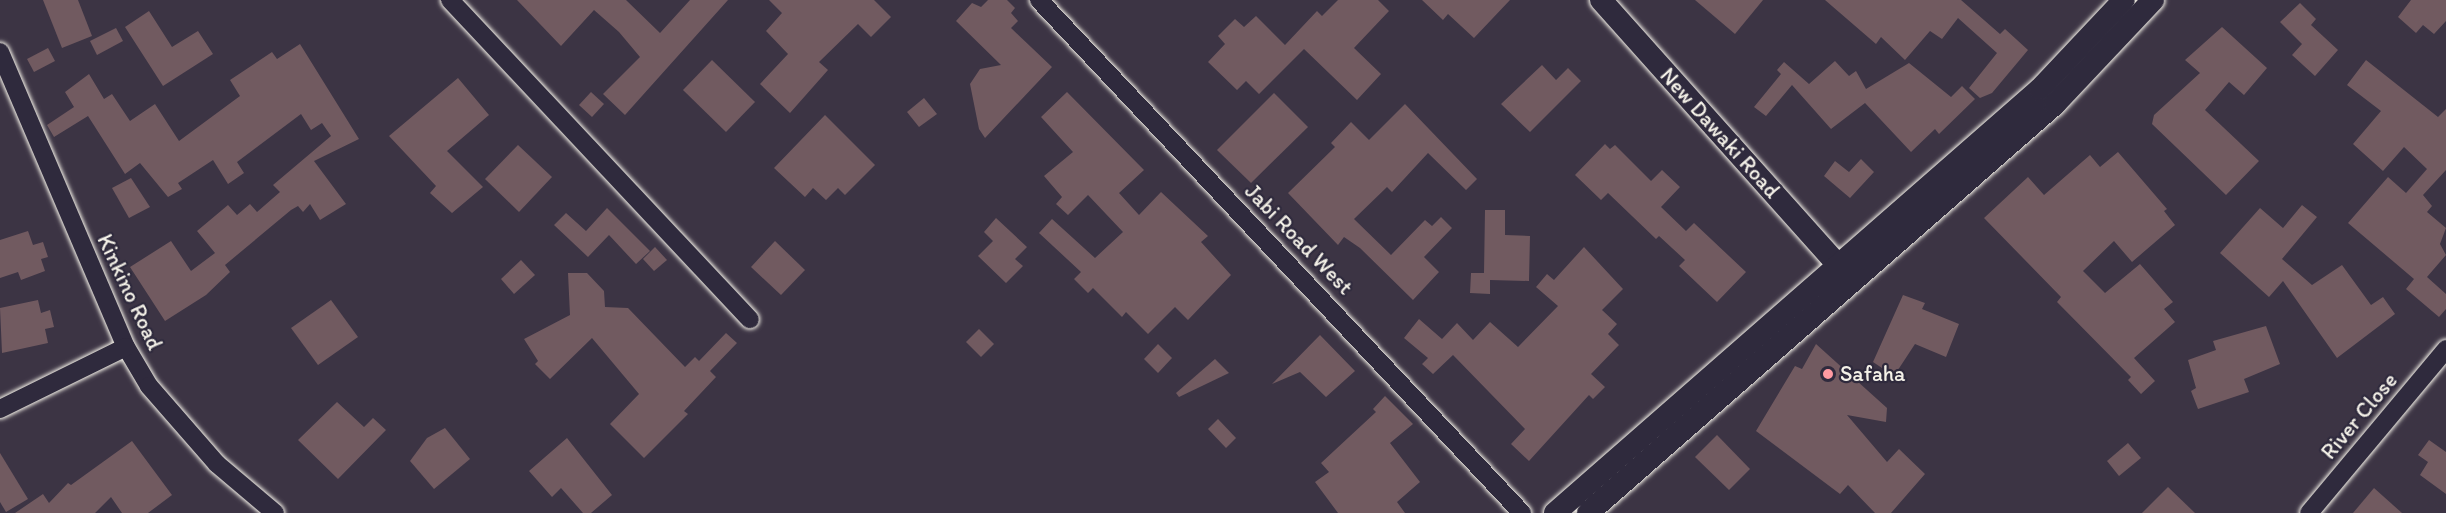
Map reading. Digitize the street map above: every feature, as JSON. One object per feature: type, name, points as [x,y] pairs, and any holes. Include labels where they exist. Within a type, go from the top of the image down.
[{"type":"street","name":"Jabi Road West","points":[[1039,0],[1522,513]]},
{"type":"street","name":"New Dawaki Road","points":[[1602,0],[1838,265]]},
{"type":"street","points":[[1555,513],[2040,89],[2124,0]]},
{"type":"street","points":[[1588,513],[2055,104],[2153,0]]},
{"type":"street","points":[[457,2],[750,319]]},
{"type":"street","name":"Kinkino Road","points":[[0,52],[126,347],[149,386],[217,464],[275,513]]},
{"type":"street","points":[[0,409],[126,347]]},
{"type":"street","name":"River Close","points":[[2309,513],[2446,350]]},
{"type":"building","points":[[43,0],[78,0],[92,36],[62,48]]},
{"type":"building","points":[[517,0],[626,0],[660,33],[690,0],[728,0],[625,115],[603,94],[640,57],[619,32],[594,10],[561,46]]},
{"type":"building","points":[[769,0],[874,0],[891,17],[871,37],[858,24],[819,62],[828,70],[790,113],[760,84],[788,54],[766,31],[782,13]]},
{"type":"building","points":[[988,0],[1007,0],[1015,8],[1011,13],[1018,21],[1011,28],[1052,67],[985,138],[979,129],[970,84],[980,69],[1001,65],[956,21],[972,3],[981,7]]},
{"type":"building","points":[[1338,0],[1378,0],[1389,11],[1354,48],[1381,74],[1357,100],[1304,49],[1259,94],[1246,81],[1237,90],[1208,62],[1225,44],[1218,36],[1235,19],[1244,27],[1256,16],[1285,45],[1317,11],[1322,16]]},
{"type":"building","points":[[1422,0],[1510,0],[1474,38],[1448,14],[1443,20]]},
{"type":"building","points":[[1695,0],[1763,0],[1735,34]]},
{"type":"building","points":[[1825,0],[1961,0],[2000,34],[2005,29],[2028,50],[1992,93],[1980,98],[1969,88],[1997,53],[1958,18],[1942,39],[1930,31],[1905,60],[1881,37],[1876,44]]},
{"type":"building","points":[[2411,0],[2446,0],[2446,21],[2434,34],[2423,25],[2416,33],[2398,17]]},
{"type":"building","points":[[2300,3],[2316,19],[2311,25],[2338,50],[2315,76],[2292,55],[2302,44],[2280,22]]},
{"type":"building","points":[[149,11],[172,47],[198,31],[213,54],[163,86],[125,27]]},
{"type":"building","points":[[2222,27],[2267,68],[2244,95],[2229,82],[2205,110],[2259,161],[2226,195],[2152,124],[2154,115],[2200,73],[2185,60]]},
{"type":"building","points":[[116,28],[123,41],[97,55],[90,41]]},
{"type":"building","points":[[300,44],[359,139],[314,161],[346,204],[320,220],[310,204],[303,212],[298,206],[291,210],[225,265],[230,272],[206,295],[165,321],[130,267],[171,241],[191,271],[215,253],[197,231],[228,205],[237,215],[250,204],[257,212],[280,192],[273,185],[331,136],[322,123],[311,130],[301,114],[237,162],[244,173],[228,184],[213,160],[178,183],[182,189],[168,197],[140,163],[125,174],[88,116],[54,137],[47,125],[74,107],[65,92],[89,74],[104,99],[112,94],[130,121],[155,104],[179,141],[240,96],[230,80],[272,52],[277,59]]},
{"type":"building","points":[[48,48],[55,61],[34,72],[27,59]]},
{"type":"building","points":[[712,60],[755,102],[726,132],[683,90]]},
{"type":"building","points":[[2366,60],[2438,117],[2446,109],[2446,170],[2423,195],[2432,206],[2427,212],[2446,228],[2440,244],[2446,255],[2427,277],[2446,294],[2446,309],[2439,317],[2406,289],[2414,279],[2348,223],[2388,177],[2406,193],[2427,169],[2404,147],[2383,171],[2353,144],[2381,111],[2347,85]]},
{"type":"building","points":[[1835,61],[1849,76],[1856,71],[1866,89],[1909,63],[1951,97],[1962,86],[1975,99],[1939,134],[1935,129],[1911,152],[1865,103],[1831,129],[1792,85],[1766,116],[1754,107],[1781,74],[1777,70],[1784,62],[1809,84]]},
{"type":"building","points":[[1542,65],[1556,80],[1568,68],[1581,81],[1530,132],[1501,104]]},
{"type":"building","points":[[458,78],[489,115],[447,151],[483,187],[452,213],[430,193],[436,186],[389,136]]},
{"type":"building","points":[[591,92],[604,104],[592,117],[579,105]]},
{"type":"building","points":[[1067,92],[1144,170],[1119,193],[1139,215],[1161,192],[1208,236],[1201,242],[1231,275],[1188,320],[1175,307],[1148,334],[1126,312],[1122,317],[1093,288],[1088,293],[1074,279],[1081,272],[1039,233],[1052,219],[1095,258],[1123,232],[1088,195],[1068,215],[1056,204],[1062,197],[1044,176],[1073,152],[1041,117]]},
{"type":"building","points":[[1274,93],[1308,127],[1251,183],[1217,150]]},
{"type":"building","points":[[924,98],[937,114],[919,127],[907,112]]},
{"type":"building","points":[[1405,104],[1477,179],[1466,190],[1428,153],[1392,192],[1387,187],[1354,219],[1391,255],[1425,220],[1432,226],[1441,217],[1452,228],[1424,257],[1439,272],[1413,300],[1360,248],[1344,237],[1338,245],[1288,193],[1335,147],[1331,143],[1351,122],[1369,140]]},
{"type":"building","points":[[825,115],[875,165],[845,195],[838,188],[826,200],[813,188],[805,197],[774,168]]},
{"type":"building","points":[[1605,144],[1610,149],[1615,145],[1651,181],[1662,170],[1680,187],[1661,207],[1686,231],[1694,223],[1746,272],[1717,302],[1679,266],[1685,260],[1659,236],[1656,239],[1608,193],[1601,200],[1575,175]]},
{"type":"building","points":[[518,145],[552,177],[519,212],[485,179]]},
{"type":"building","points":[[2118,152],[2167,209],[2164,211],[2175,225],[2132,262],[2114,241],[2083,271],[2105,293],[2140,264],[2173,302],[2164,309],[2175,322],[2134,358],[2155,381],[2141,394],[2128,380],[2131,377],[2057,302],[2061,297],[1984,218],[2028,177],[2044,195],[2090,155],[2100,167]]},
{"type":"building","points":[[1861,159],[1874,172],[1850,198],[1824,176],[1835,161],[1849,172]]},
{"type":"building","points":[[131,178],[150,207],[129,218],[112,188]]},
{"type":"building","points":[[2302,205],[2317,217],[2282,259],[2312,285],[2342,265],[2371,305],[2383,297],[2395,314],[2337,358],[2283,281],[2269,297],[2220,253],[2260,208],[2283,228]]},
{"type":"building","points":[[607,208],[650,251],[636,264],[609,235],[588,257],[554,225],[566,213],[586,231]]},
{"type":"building","points":[[1485,210],[1505,210],[1505,235],[1530,236],[1529,281],[1490,280],[1490,294],[1470,293],[1471,273],[1484,273]]},
{"type":"building","points":[[996,218],[1027,247],[1015,259],[1023,266],[1006,283],[978,256],[993,241],[984,232]]},
{"type":"building","points":[[28,231],[33,245],[43,242],[48,257],[41,259],[45,271],[21,280],[18,272],[0,278],[0,240]]},
{"type":"building","points":[[775,241],[805,270],[781,295],[751,267]]},
{"type":"building","points":[[655,247],[667,260],[654,271],[643,259]]},
{"type":"building","points":[[1584,247],[1623,289],[1602,310],[1617,324],[1608,334],[1619,345],[1591,374],[1605,387],[1593,399],[1589,395],[1529,461],[1511,444],[1525,429],[1453,355],[1433,374],[1422,364],[1428,358],[1404,338],[1419,319],[1442,339],[1457,323],[1473,340],[1490,322],[1518,347],[1558,306],[1536,287],[1547,274],[1554,280]]},
{"type":"building","points":[[521,260],[535,275],[514,294],[501,279]]},
{"type":"building","points":[[568,273],[587,273],[604,291],[605,307],[628,308],[685,367],[695,357],[699,361],[726,333],[737,343],[710,371],[716,377],[684,411],[688,414],[644,458],[610,424],[639,394],[592,338],[550,379],[535,364],[538,361],[524,339],[570,315]]},
{"type":"building","points":[[1903,295],[1925,303],[1922,309],[1959,324],[1946,357],[1915,344],[1894,376],[1873,362]]},
{"type":"building","points":[[38,300],[41,313],[50,310],[54,327],[45,329],[48,343],[2,353],[0,308]]},
{"type":"building","points":[[331,300],[358,337],[318,365],[291,328]]},
{"type":"building","points":[[2266,326],[2280,364],[2244,379],[2249,392],[2198,409],[2191,391],[2196,388],[2188,360],[2216,350],[2213,341]]},
{"type":"building","points":[[979,329],[994,344],[981,357],[966,342]]},
{"type":"building","points":[[1320,335],[1355,371],[1326,397],[1300,372],[1272,384]]},
{"type":"building","points":[[1158,344],[1172,358],[1158,373],[1144,359]]},
{"type":"building","points":[[1816,344],[1887,408],[1886,422],[1847,415],[1887,462],[1899,449],[1925,474],[1891,513],[1875,513],[1848,485],[1840,494],[1756,431],[1795,366],[1802,369]]},
{"type":"building","points":[[1215,359],[1229,373],[1179,397],[1176,393]]},
{"type":"building","points":[[1385,396],[1413,424],[1390,443],[1420,482],[1397,502],[1405,513],[1338,513],[1315,482],[1329,472],[1321,463],[1376,412],[1373,409]]},
{"type":"building","points":[[337,402],[364,427],[373,418],[386,430],[338,479],[298,440]]},
{"type":"building","points":[[1218,419],[1236,438],[1226,448],[1208,429]]},
{"type":"building","points":[[445,428],[470,459],[434,489],[410,461],[427,438]]},
{"type":"building","points":[[1717,435],[1750,469],[1729,490],[1695,457]]},
{"type":"building","points":[[567,438],[612,495],[591,513],[583,513],[561,488],[552,497],[529,471]]},
{"type":"building","points":[[2429,440],[2446,452],[2446,494],[2420,475],[2428,462],[2418,455]]},
{"type":"building","points":[[132,441],[172,495],[148,513],[122,513],[111,497],[95,513],[15,513],[43,494],[49,503],[68,483],[71,485]]},
{"type":"building","points":[[2128,443],[2141,458],[2119,476],[2107,461]]},
{"type":"building","points":[[0,453],[28,499],[6,512],[0,502]]},
{"type":"building","points":[[2168,487],[2195,513],[2142,513]]},
{"type":"building","points":[[2374,488],[2402,513],[2353,513]]},
{"type":"place","name":"Safaha","points":[[1828,374]]}]
